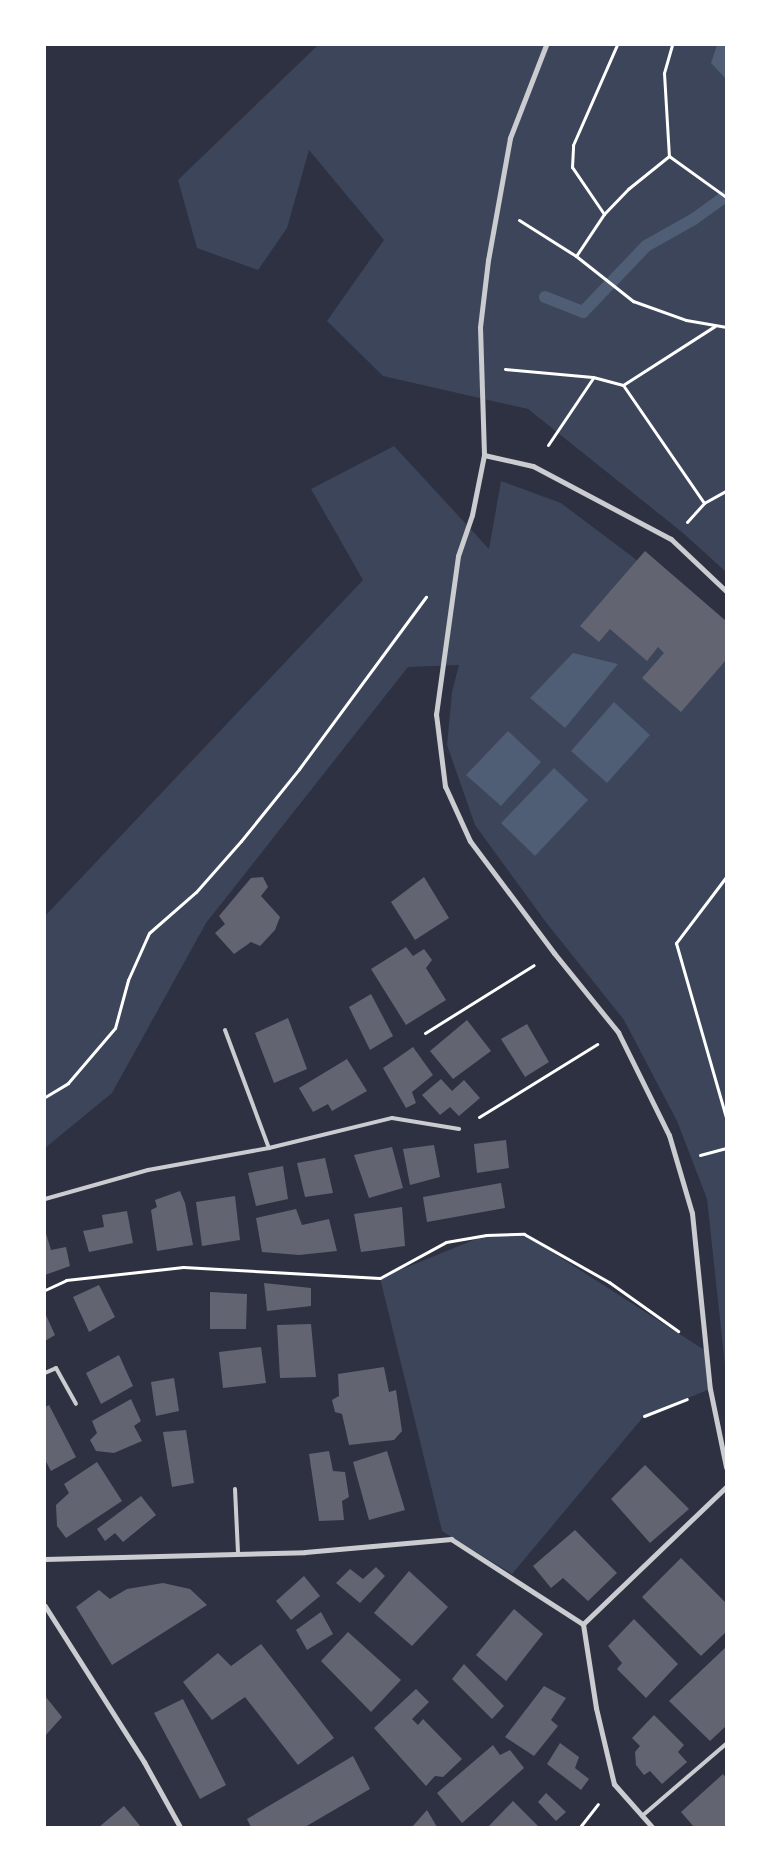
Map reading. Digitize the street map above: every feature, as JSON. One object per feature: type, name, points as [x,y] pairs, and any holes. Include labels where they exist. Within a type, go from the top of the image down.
[{"type":"street","points":[[546,45],[510,138],[486,279],[480,367],[484,455],[472,515],[458,556],[436,714],[445,786],[470,840],[554,953],[618,1032],[669,1135],[692,1213],[710,1389],[726,1467]]},
{"type":"street","points":[[484,455],[533,466],[671,539],[726,591]]},
{"type":"street","points":[[583,1624],[726,1487]]},
{"type":"street","points":[[45,1559],[305,1552],[451,1539],[583,1624],[596,1708],[614,1784],[652,1827]]},
{"type":"street","points":[[45,1606],[144,1762],[180,1827]]},
{"type":"lane","points":[[225,1030],[269,1148]]},
{"type":"lane","points":[[45,1199],[148,1170],[269,1148],[392,1118],[459,1129]]},
{"type":"lane","points":[[45,1373],[56,1368],[76,1404]]},
{"type":"lane","points":[[235,1490],[238,1553]]},
{"type":"lane","points":[[642,1816],[726,1744]]},
{"type":"path","points":[[604,214],[572,167],[573,145],[617,45]]},
{"type":"path","points":[[669,156],[664,74],[672,45]]},
{"type":"path","points":[[576,256],[604,214],[628,189],[669,156]]},
{"type":"path","points":[[669,156],[726,197]]},
{"type":"path","points":[[498,206],[576,256],[633,301],[686,320],[726,327]]},
{"type":"path","points":[[623,385],[715,325]]},
{"type":"path","points":[[480,367],[593,377],[623,385],[704,503]]},
{"type":"path","points":[[533,466],[593,377]]},
{"type":"path","points":[[671,539],[704,503],[726,491]]},
{"type":"path","points":[[45,1097],[68,1083],[115,1028],[128,980],[149,933],[196,892],[241,841],[299,769],[428,595]]},
{"type":"path","points":[[726,877],[676,943],[726,1117]]},
{"type":"path","points":[[426,1033],[554,953]]},
{"type":"path","points":[[459,1129],[618,1032]]},
{"type":"path","points":[[45,1290],[66,1280],[182,1267],[380,1278],[446,1242],[486,1235],[524,1234],[609,1282],[706,1350]]},
{"type":"path","points":[[644,1416],[710,1389]]},
{"type":"shaded area","points":[[318,45],[726,45],[726,572],[683,533],[528,409],[383,376],[327,321],[384,240],[309,150],[287,228],[258,270],[197,248],[178,180]]},
{"type":"shaded area","points":[[717,45],[726,45],[726,79],[711,63]]},
{"type":"shaded area","points":[[394,446],[489,549],[501,481],[561,503],[634,558],[726,633],[726,1375],[707,1199],[677,1121],[624,1020],[545,921],[475,825],[447,745],[452,692],[459,665],[408,667],[206,923],[112,1093],[45,1148],[45,916],[363,580],[311,489]]},
{"type":"shaded area","points":[[573,653],[618,664],[565,728],[530,698]]},
{"type":"shaded area","points":[[614,702],[650,735],[607,783],[571,751]]},
{"type":"shaded area","points":[[508,731],[541,762],[501,806],[466,775]]},
{"type":"shaded area","points":[[554,768],[588,800],[535,856],[501,823]]},
{"type":"shaded area","points":[[524,1234],[706,1351],[710,1389],[644,1416],[512,1574],[442,1531],[380,1278],[486,1235]]},
{"type":"building","points":[[645,551],[726,621],[726,660],[681,712],[642,678],[664,653],[658,647],[647,661],[610,629],[599,642],[580,626]]},
{"type":"building","points":[[263,877],[268,887],[261,896],[280,917],[275,930],[260,946],[251,942],[234,954],[215,933],[225,924],[219,916],[251,878]]},
{"type":"building","points":[[424,877],[449,918],[415,940],[391,902]]},
{"type":"building","points":[[406,947],[413,956],[424,949],[432,960],[426,968],[446,1000],[406,1025],[371,969]]},
{"type":"building","points":[[371,994],[393,1036],[370,1050],[349,1007]]},
{"type":"building","points":[[288,1018],[307,1069],[274,1083],[255,1033]]},
{"type":"building","points":[[467,1020],[491,1051],[453,1079],[430,1051]]},
{"type":"building","points":[[527,1024],[549,1062],[525,1077],[501,1039]]},
{"type":"building","points":[[413,1047],[433,1075],[412,1092],[416,1103],[406,1108],[383,1068]]},
{"type":"building","points":[[347,1059],[367,1091],[332,1111],[328,1104],[313,1112],[299,1088]]},
{"type":"building","points":[[441,1079],[452,1091],[464,1080],[480,1098],[459,1116],[450,1107],[440,1115],[422,1095]]},
{"type":"building","points":[[506,1140],[509,1168],[477,1173],[474,1144]]},
{"type":"building","points":[[434,1145],[440,1177],[410,1185],[403,1149]]},
{"type":"building","points":[[392,1147],[403,1188],[369,1198],[354,1155]]},
{"type":"building","points":[[325,1158],[333,1193],[305,1197],[297,1163]]},
{"type":"building","points":[[283,1166],[288,1199],[256,1206],[248,1173]]},
{"type":"building","points":[[501,1183],[505,1208],[427,1222],[423,1197]]},
{"type":"building","points":[[180,1191],[185,1203],[193,1245],[157,1251],[151,1210],[157,1207],[155,1200]]},
{"type":"building","points":[[235,1196],[240,1240],[202,1246],[196,1202]]},
{"type":"building","points":[[402,1207],[405,1246],[361,1252],[354,1214]]},
{"type":"building","points":[[296,1209],[302,1225],[329,1219],[337,1251],[299,1255],[262,1252],[256,1218]]},
{"type":"building","points":[[127,1211],[133,1243],[89,1252],[83,1231],[104,1227],[102,1215]]},
{"type":"building","points":[[45,1230],[51,1250],[66,1247],[70,1266],[45,1275]]},
{"type":"building","points":[[264,1283],[311,1288],[311,1306],[267,1311]]},
{"type":"building","points":[[99,1285],[115,1317],[89,1332],[73,1297]]},
{"type":"building","points":[[210,1292],[247,1294],[246,1329],[210,1329]]},
{"type":"building","points":[[45,1313],[55,1335],[45,1341]]},
{"type":"building","points":[[311,1324],[316,1377],[280,1378],[277,1325]]},
{"type":"building","points":[[261,1347],[266,1383],[223,1388],[219,1352]]},
{"type":"building","points":[[119,1355],[133,1386],[101,1404],[86,1373]]},
{"type":"building","points":[[384,1367],[389,1392],[396,1390],[402,1431],[394,1440],[349,1445],[342,1414],[335,1412],[332,1400],[339,1396],[338,1374]]},
{"type":"building","points":[[174,1378],[179,1411],[156,1416],[151,1382]]},
{"type":"building","points":[[131,1399],[141,1421],[134,1426],[142,1441],[114,1453],[96,1451],[90,1440],[97,1433],[92,1421]]},
{"type":"building","points":[[49,1405],[76,1457],[51,1471],[45,1460],[45,1407]]},
{"type":"building","points":[[186,1430],[194,1483],[172,1487],[163,1432]]},
{"type":"building","points":[[329,1451],[333,1471],[345,1472],[349,1497],[342,1501],[344,1520],[319,1521],[309,1454]]},
{"type":"building","points":[[387,1451],[405,1510],[369,1520],[353,1462]]},
{"type":"building","points":[[97,1462],[122,1501],[66,1538],[57,1526],[56,1505],[69,1493],[64,1484]]},
{"type":"building","points":[[645,1465],[689,1509],[650,1543],[611,1499]]},
{"type":"building","points":[[141,1496],[156,1515],[123,1542],[115,1533],[105,1541],[97,1529]]},
{"type":"building","points":[[575,1530],[617,1573],[588,1601],[563,1578],[551,1588],[533,1566]]},
{"type":"building","points":[[681,1558],[726,1603],[726,1632],[701,1656],[642,1597]]},
{"type":"building","points":[[376,1567],[385,1576],[360,1603],[336,1583],[350,1569],[363,1579]]},
{"type":"building","points":[[409,1571],[448,1607],[412,1646],[374,1613]]},
{"type":"building","points":[[304,1576],[320,1596],[291,1620],[276,1601]]},
{"type":"building","points":[[163,1583],[190,1589],[207,1605],[112,1665],[76,1607],[99,1590],[110,1599],[127,1589]]},
{"type":"building","points":[[514,1609],[543,1634],[506,1681],[476,1655]]},
{"type":"building","points":[[321,1612],[333,1634],[307,1650],[296,1630]]},
{"type":"building","points":[[634,1619],[678,1664],[646,1698],[617,1669],[622,1663],[608,1646]]},
{"type":"building","points":[[348,1632],[401,1680],[371,1712],[321,1661]]},
{"type":"building","points":[[261,1644],[334,1738],[298,1765],[245,1697],[212,1720],[183,1682],[218,1653],[231,1666]]},
{"type":"building","points":[[726,1647],[726,1726],[710,1741],[669,1701]]},
{"type":"building","points":[[464,1664],[504,1706],[492,1719],[452,1679]]},
{"type":"building","points":[[544,1686],[566,1698],[551,1720],[558,1726],[534,1756],[505,1737]]},
{"type":"building","points":[[416,1689],[429,1702],[412,1719],[418,1725],[423,1719],[462,1759],[443,1777],[435,1776],[426,1786],[374,1728]]},
{"type":"building","points":[[45,1696],[62,1717],[45,1736]]},
{"type":"building","points":[[183,1699],[226,1785],[200,1799],[154,1713]]},
{"type":"building","points":[[654,1715],[684,1745],[678,1752],[687,1762],[662,1784],[650,1771],[644,1775],[636,1765],[635,1752],[640,1746],[632,1738]]},
{"type":"building","points":[[560,1743],[579,1757],[575,1768],[589,1779],[581,1790],[547,1764]]},
{"type":"building","points":[[493,1745],[500,1755],[510,1750],[524,1768],[462,1823],[437,1793]]},
{"type":"building","points":[[353,1756],[370,1789],[305,1827],[251,1827],[247,1819]]},
{"type":"building","points":[[723,1774],[726,1778],[726,1827],[694,1827],[681,1812]]},
{"type":"building","points":[[546,1793],[566,1812],[556,1821],[538,1802]]},
{"type":"building","points":[[513,1801],[539,1827],[488,1827]]},
{"type":"building","points":[[124,1806],[141,1827],[99,1827]]},
{"type":"building","points":[[427,1810],[437,1827],[412,1827]]},
{"type":"waterway","points":[[545,297],[583,312],[646,246],[694,219],[726,196]]}]
